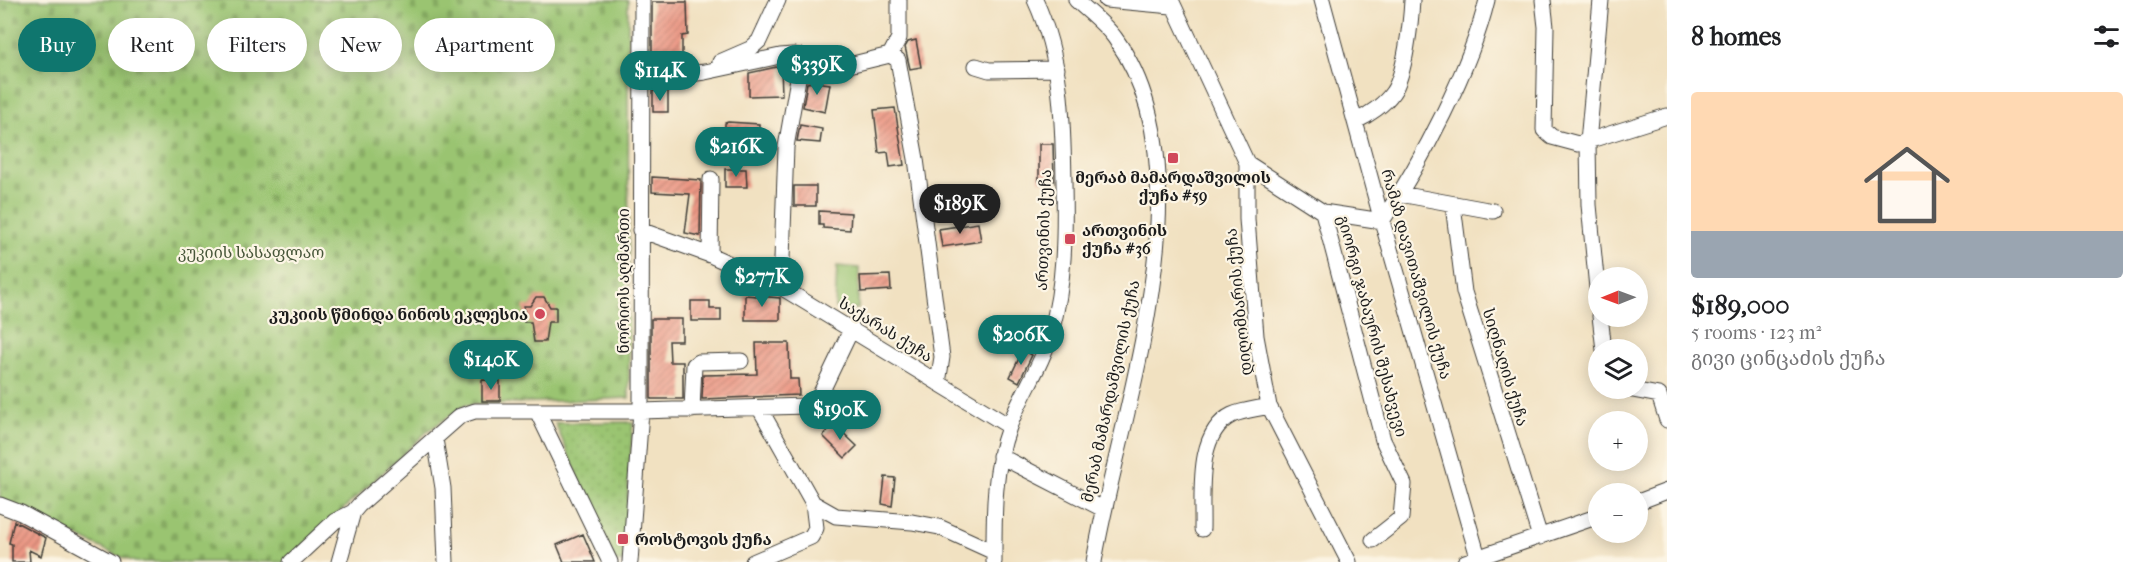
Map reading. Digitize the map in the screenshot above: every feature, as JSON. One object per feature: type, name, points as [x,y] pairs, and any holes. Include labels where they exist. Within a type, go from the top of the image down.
[{"type":"street","name":"ნორიოს აღმართი","points":[[630,562],[641,411],[642,0]]},
{"type":"street","points":[[705,72],[726,59],[750,49],[759,41],[778,0]]},
{"type":"street","points":[[898,38],[899,0]]},
{"type":"street","points":[[890,55],[898,38],[906,30],[906,0]]},
{"type":"street","name":"ართვინის ქუჩა","points":[[994,557],[996,476],[1000,456],[1009,426],[1051,333],[1060,287],[1064,242],[1063,117],[1057,69],[1035,0]]},
{"type":"street","name":"მერაბ მამარდაშვილის ქუჩა","points":[[1076,0],[1115,38],[1141,85],[1156,147],[1159,223],[1148,309],[1103,509],[1094,562]]},
{"type":"street","points":[[1106,0],[1172,3],[1247,163],[1323,212],[1382,221],[1400,194],[1457,80],[1482,21],[1487,0]]},
{"type":"street","name":"რამაზ დავითაშვილის ქუჩა","points":[[1322,0],[1472,560]]},
{"type":"street","points":[[1356,121],[1368,115],[1394,92],[1410,35],[1412,0]]},
{"type":"street","points":[[1543,0],[1546,27],[1544,130],[1552,137],[1578,144],[1667,116]]},
{"type":"street","points":[[1595,267],[1589,205],[1588,141],[1601,0]]},
{"type":"street","points":[[641,80],[705,72],[793,55],[853,64]]},
{"type":"street","points":[[781,287],[786,147],[799,73],[833,72],[853,64],[890,55],[898,60],[921,193],[942,357],[938,383]]},
{"type":"street","points":[[976,66],[989,70],[1057,69]]},
{"type":"street","name":"დიღომბარის ქუჩა","points":[[1247,163],[1247,219],[1256,336],[1269,406],[1349,562]]},
{"type":"street","points":[[710,255],[711,179]]},
{"type":"street","points":[[1400,194],[1493,211]]},
{"type":"street","name":"სიღნაღის ქუჩა","points":[[1453,205],[1464,292],[1540,537]]},
{"type":"street","name":"გიორგი ჯაბაურის შესახვევი","points":[[1323,212],[1383,440],[1404,484],[1401,518],[1373,540]]},
{"type":"street","name":"საქარას ქუჩა","points":[[640,230],[710,255],[781,287],[852,328],[1009,426]]},
{"type":"street","points":[[291,562],[335,521],[353,512],[460,416],[475,411],[760,409],[813,403],[852,328]]},
{"type":"street","points":[[692,410],[694,365],[698,362],[741,361]]},
{"type":"street","points":[[1648,393],[1659,395],[1667,420]]},
{"type":"street","points":[[1202,529],[1205,456],[1212,436],[1221,422],[1233,415],[1269,406]]},
{"type":"street","points":[[755,562],[811,537],[816,528],[813,503],[760,409]]},
{"type":"street","points":[[537,411],[610,562]]},
{"type":"street","points":[[435,439],[443,488],[446,562]]},
{"type":"street","points":[[1000,456],[1103,509]]},
{"type":"street","points":[[1648,498],[1667,491]]},
{"type":"street","points":[[813,503],[836,516],[912,522],[939,527],[994,557]]},
{"type":"street","points":[[0,505],[21,513],[111,562]]},
{"type":"street","points":[[339,562],[353,512]]},
{"type":"street","points":[[1472,560],[1588,520]]},
{"type":"green space","name":"კუკიის სასაფლაო","points":[[0,0],[628,0],[629,398],[465,405],[429,430],[286,562],[135,562],[0,499]]},
{"type":"green space","points":[[837,266],[859,268],[858,309],[835,308]]},
{"type":"green space","points":[[633,422],[623,562],[615,562],[555,423]]},
{"type":"building","points":[[652,2],[687,2],[688,35],[682,36],[682,65],[652,67]]},
{"type":"building","points":[[916,40],[921,67],[910,69],[905,47],[908,42]]},
{"type":"building","points":[[781,66],[782,95],[749,96],[749,73]]},
{"type":"building","points":[[807,83],[830,84],[825,112],[803,107]]},
{"type":"building","points":[[653,91],[668,91],[668,112],[653,112]]},
{"type":"building","points":[[895,108],[904,165],[890,167],[888,152],[879,153],[874,110]]},
{"type":"building","points":[[725,123],[759,124],[759,134],[753,134],[753,140],[727,139]]},
{"type":"building","points":[[800,125],[822,129],[820,143],[797,141]]},
{"type":"building","points":[[1039,144],[1053,144],[1054,181],[1039,181]]},
{"type":"building","points":[[725,169],[746,169],[747,187],[725,187]]},
{"type":"building","points":[[652,177],[701,180],[700,236],[685,233],[690,194],[652,192]]},
{"type":"building","points":[[794,186],[816,186],[816,206],[794,206]]},
{"type":"building","points":[[819,211],[851,213],[850,230],[823,228],[823,225],[819,225]]},
{"type":"building","points":[[978,223],[981,241],[942,247],[939,229]]},
{"type":"building","points":[[890,275],[891,290],[861,292],[860,276]]},
{"type":"building","points":[[745,295],[780,298],[780,320],[745,320]]},
{"type":"building","name":"კუკიის წმინდა ნინოს ეკლესია","points":[[536,297],[544,297],[550,307],[556,307],[556,322],[548,322],[545,342],[534,342],[531,322],[524,322],[524,306],[530,306]]},
{"type":"building","points":[[691,301],[710,301],[710,309],[721,309],[721,321],[691,321]]},
{"type":"building","points":[[651,319],[682,319],[682,341],[669,341],[670,362],[683,362],[683,399],[651,399]]},
{"type":"building","points":[[756,343],[789,343],[790,379],[798,379],[799,395],[702,399],[703,375],[757,374]]},
{"type":"building","points":[[1023,350],[1032,355],[1019,382],[1010,377]]},
{"type":"building","points":[[482,380],[500,381],[500,401],[482,401]]},
{"type":"building","points":[[834,424],[857,446],[845,458],[823,436]]},
{"type":"building","points":[[885,477],[895,478],[892,506],[882,504]]},
{"type":"building","points":[[14,521],[46,538],[41,556],[29,550],[30,562],[12,562],[12,544],[9,543]]},
{"type":"building","points":[[583,534],[595,562],[564,562],[557,545]]},
{"type":"place","name":"მერაბ მამარდაშვილის ქუჩა #59","points":[[1173,158]]},
{"type":"place","name":"ართვინის ქუჩა #36","points":[[1070,239]]},
{"type":"place","name":"კუკიის წმინდა ნინოს ეკლესია","points":[[540,314]]},
{"type":"place","name":"როსტოვის ქუჩა","points":[[623,539]]}]
